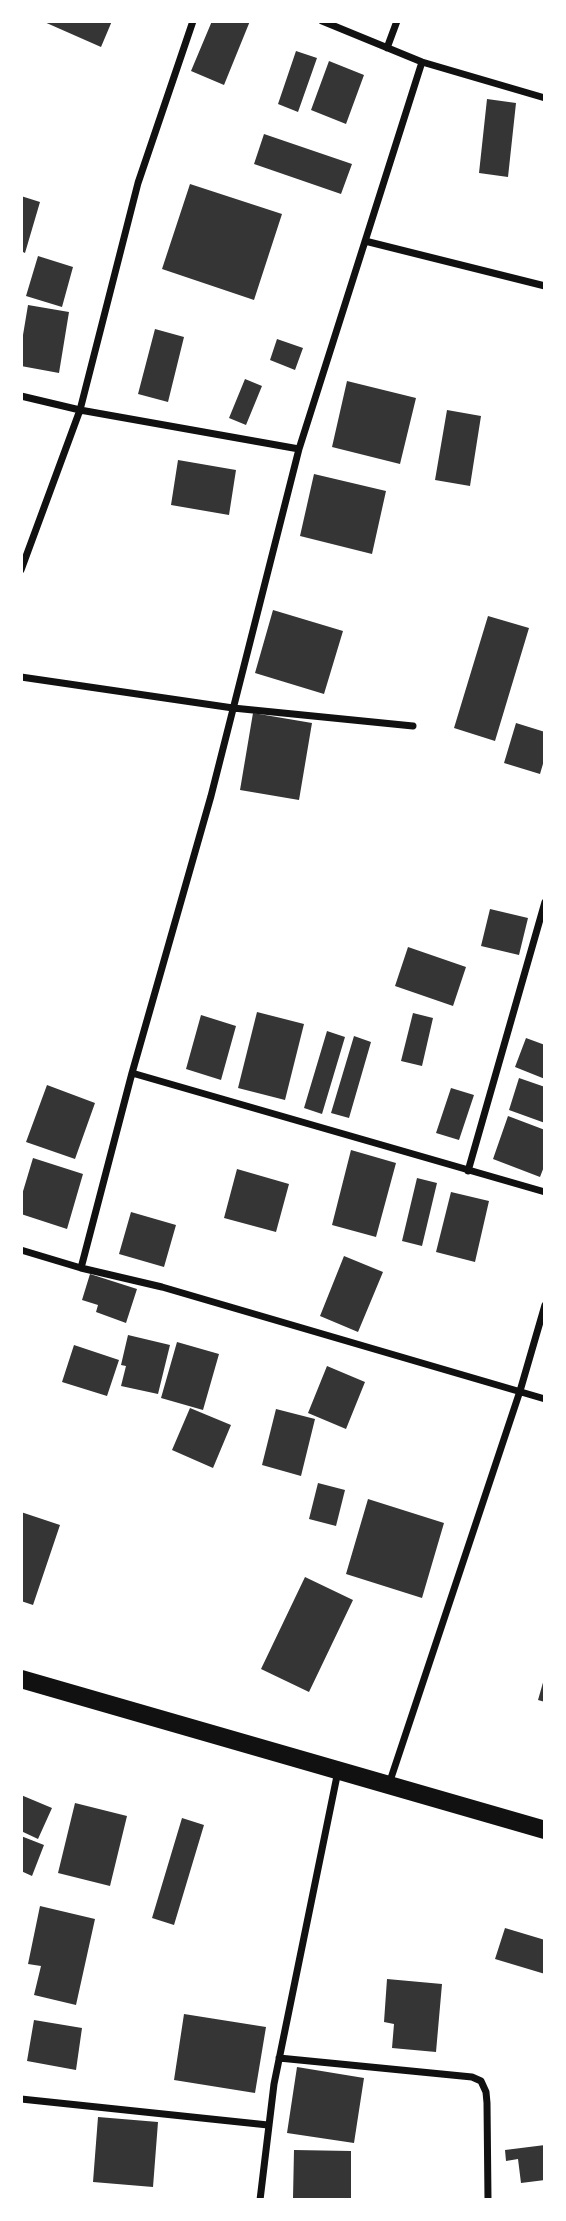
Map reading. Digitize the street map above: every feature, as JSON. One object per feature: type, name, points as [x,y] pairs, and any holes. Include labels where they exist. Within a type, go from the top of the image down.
[{"type":"main road","points":[[21,1679],[545,1830]]},
{"type":"street","points":[[21,570],[80,410],[138,183],[192,21]]},
{"type":"street","points":[[322,21],[422,62],[545,98]]},
{"type":"street","points":[[387,48],[397,21]]},
{"type":"street","points":[[82,1268],[132,1073],[211,796],[299,449],[422,62]]},
{"type":"street","points":[[365,241],[545,286]]},
{"type":"street","points":[[21,396],[80,410],[299,449]]},
{"type":"street","points":[[21,677],[233,708],[413,726]]},
{"type":"street","points":[[468,1171],[545,902]]},
{"type":"street","points":[[132,1073],[545,1192]]},
{"type":"street","points":[[21,1250],[162,1287],[545,1399]]},
{"type":"street","points":[[389,1784],[520,1391],[545,1305]]},
{"type":"street","points":[[260,2200],[279,2058],[338,1770]]},
{"type":"street","points":[[279,2058],[472,2077],[481,2081],[487,2103],[488,2200]]},
{"type":"street","points":[[21,2099],[268,2125]]},
{"type":"building","points":[[42,21],[112,21],[101,47]]},
{"type":"building","points":[[212,21],[250,21],[224,85],[191,71]]},
{"type":"building","points":[[296,51],[317,58],[298,112],[278,104]]},
{"type":"building","points":[[329,61],[364,75],[346,124],[311,110]]},
{"type":"building","points":[[487,99],[516,103],[508,177],[479,173]]},
{"type":"building","points":[[264,134],[352,164],[341,194],[254,164]]},
{"type":"building","points":[[190,184],[282,214],[254,300],[162,269]]},
{"type":"building","points":[[21,196],[40,202],[25,253],[21,251]]},
{"type":"building","points":[[38,256],[73,267],[62,307],[26,296]]},
{"type":"building","points":[[28,305],[69,312],[59,373],[21,366],[21,347]]},
{"type":"building","points":[[155,329],[184,337],[168,402],[138,394]]},
{"type":"building","points":[[277,339],[303,348],[295,370],[270,360]]},
{"type":"building","points":[[245,379],[262,386],[246,425],[229,418]]},
{"type":"building","points":[[347,381],[416,398],[400,464],[332,447]]},
{"type":"building","points":[[447,410],[481,416],[470,486],[435,480]]},
{"type":"building","points":[[178,460],[236,470],[229,515],[171,505]]},
{"type":"building","points":[[314,474],[386,491],[372,554],[300,536]]},
{"type":"building","points":[[273,610],[343,631],[324,694],[255,673]]},
{"type":"building","points":[[488,616],[529,628],[495,741],[454,728]]},
{"type":"building","points":[[253,713],[312,723],[299,800],[240,790]]},
{"type":"building","points":[[516,723],[545,732],[545,757],[540,774],[504,763]]},
{"type":"building","points":[[490,909],[528,918],[519,955],[481,946]]},
{"type":"building","points":[[408,947],[466,967],[453,1006],[395,986]]},
{"type":"building","points":[[257,1012],[304,1024],[285,1100],[238,1088]]},
{"type":"building","points":[[413,1013],[433,1018],[422,1066],[401,1061]]},
{"type":"building","points":[[201,1015],[236,1026],[221,1080],[186,1069]]},
{"type":"building","points":[[327,1031],[345,1037],[322,1114],[304,1108]]},
{"type":"building","points":[[354,1036],[371,1042],[349,1118],[331,1113]]},
{"type":"building","points":[[526,1038],[545,1045],[545,1079],[515,1067]]},
{"type":"building","points":[[519,1078],[545,1087],[545,1123],[509,1110]]},
{"type":"building","points":[[47,1085],[95,1103],[75,1159],[26,1142]]},
{"type":"building","points":[[451,1088],[474,1095],[459,1140],[436,1133]]},
{"type":"building","points":[[508,1116],[545,1130],[545,1164],[540,1177],[493,1159]]},
{"type":"building","points":[[351,1150],[396,1163],[376,1237],[332,1225]]},
{"type":"building","points":[[33,1158],[83,1174],[67,1229],[21,1214],[21,1198]]},
{"type":"building","points":[[237,1169],[289,1184],[276,1232],[224,1218]]},
{"type":"building","points":[[417,1178],[437,1183],[422,1246],[402,1241]]},
{"type":"building","points":[[451,1192],[489,1201],[475,1262],[436,1252]]},
{"type":"building","points":[[131,1212],[176,1225],[164,1267],[119,1254]]},
{"type":"building","points":[[344,1256],[383,1272],[358,1332],[320,1316]]},
{"type":"building","points":[[90,1274],[137,1289],[126,1323],[96,1312],[98,1305],[82,1300]]},
{"type":"building","points":[[128,1335],[170,1345],[158,1394],[121,1386],[126,1366],[121,1365]]},
{"type":"building","points":[[177,1342],[219,1354],[203,1410],[161,1398]]},
{"type":"building","points":[[74,1345],[119,1360],[107,1396],[62,1382]]},
{"type":"building","points":[[327,1366],[365,1382],[346,1429],[308,1413]]},
{"type":"building","points":[[190,1408],[231,1425],[213,1468],[172,1450]]},
{"type":"building","points":[[276,1409],[315,1419],[301,1476],[262,1465]]},
{"type":"building","points":[[318,1483],[345,1490],[336,1526],[309,1519]]},
{"type":"building","points":[[368,1499],[444,1523],[422,1598],[346,1574]]},
{"type":"building","points":[[21,1512],[60,1525],[33,1605],[21,1601]]},
{"type":"building","points":[[305,1577],[353,1600],[309,1692],[261,1669]]},
{"type":"building","points":[[545,1679],[545,1702],[538,1700]]},
{"type":"building","points":[[21,1795],[52,1808],[38,1839],[21,1831]]},
{"type":"building","points":[[75,1803],[127,1816],[110,1886],[58,1873]]},
{"type":"building","points":[[182,1818],[204,1825],[174,1925],[152,1918]]},
{"type":"building","points":[[21,1836],[44,1845],[32,1876],[21,1871]]},
{"type":"building","points":[[40,1906],[95,1919],[76,2005],[34,1995],[41,1966],[28,1964]]},
{"type":"building","points":[[505,1928],[545,1940],[545,1974],[495,1959]]},
{"type":"building","points":[[387,1979],[442,1984],[436,2052],[392,2048],[394,2024],[384,2022]]},
{"type":"building","points":[[184,2014],[266,2027],[255,2093],[174,2080]]},
{"type":"building","points":[[34,2020],[82,2028],[76,2070],[27,2061]]},
{"type":"building","points":[[297,2067],[364,2078],[354,2143],[287,2133]]},
{"type":"building","points":[[98,2117],[158,2122],[153,2187],[93,2182]]},
{"type":"building","points":[[545,2145],[545,2180],[521,2183],[518,2159],[506,2161],[505,2150]]},
{"type":"building","points":[[294,2150],[351,2151],[351,2199],[293,2198]]}]
